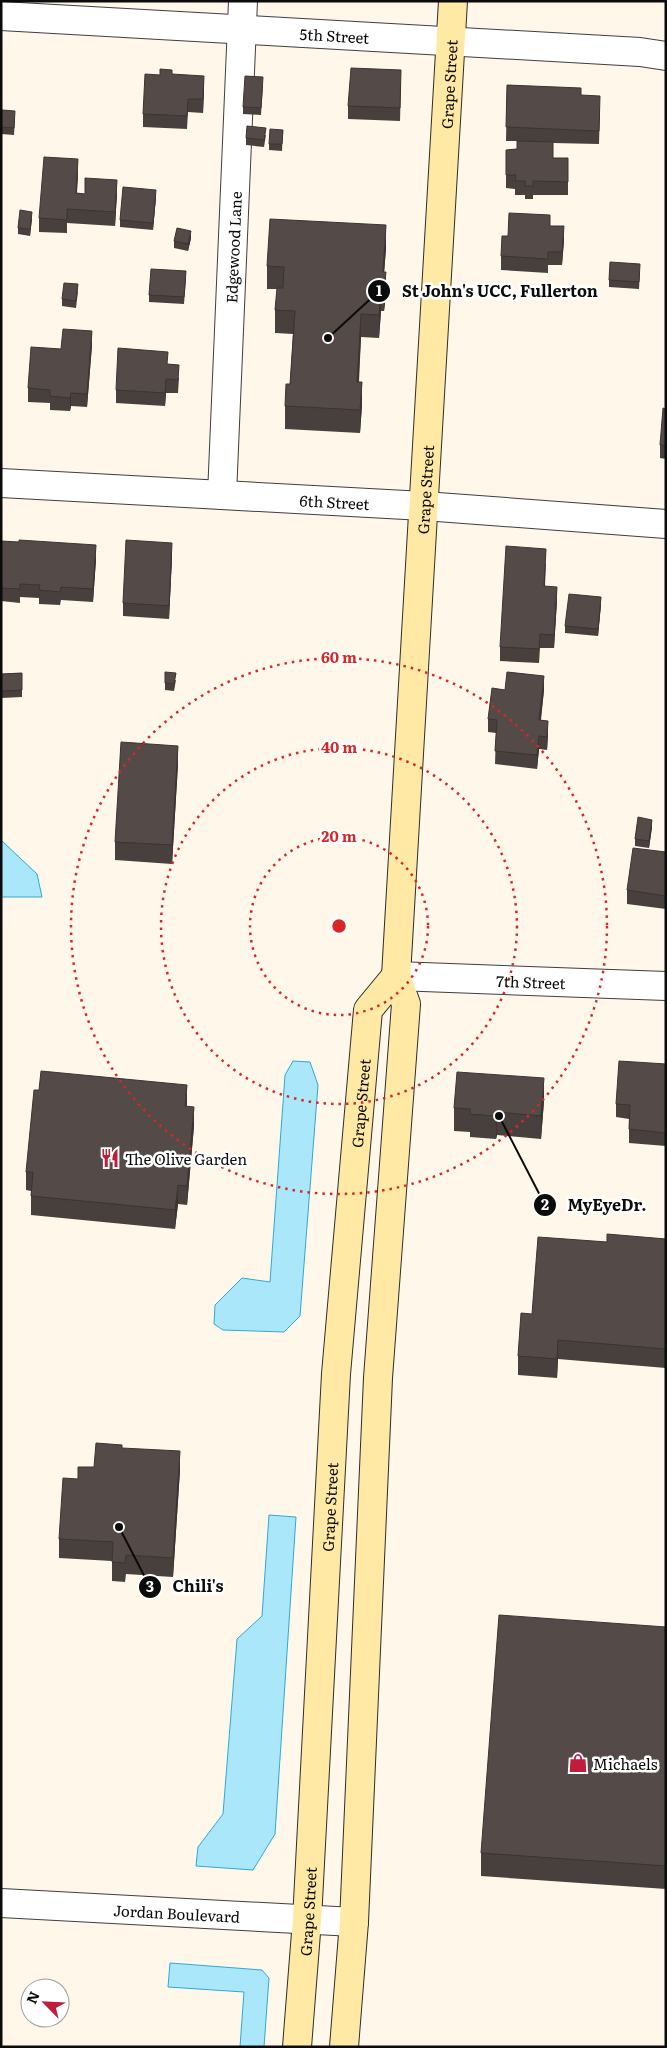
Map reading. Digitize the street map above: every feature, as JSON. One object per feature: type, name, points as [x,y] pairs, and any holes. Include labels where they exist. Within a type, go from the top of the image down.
[{"type":"main road","name":"Grape Street","points":[[344,2047],[354,1922],[378,1378],[406,1004],[396,976],[453,1]]},
{"type":"main road","name":"Grape Street","points":[[297,2047],[307,1920],[336,1374],[368,1010],[396,976]]},
{"type":"street","name":"Edgewood Lane","points":[[222,495],[243,1]]},
{"type":"street","name":"5th Street","points":[[1,16],[640,52],[666,56]]},
{"type":"street","name":"6th Street","points":[[1,483],[424,506],[666,524]]},
{"type":"street","name":"7th Street","points":[[396,976],[666,986]]},
{"type":"street","name":"Jordan Boulevard","points":[[1,1903],[354,1922]]},
{"type":"water","points":[[1,840],[37,874],[42,897],[1,897]]},
{"type":"water","points":[[293,1061],[310,1062],[318,1085],[300,1316],[284,1332],[223,1330],[214,1324],[215,1305],[242,1278],[270,1282],[285,1075]]},
{"type":"water","points":[[269,1515],[296,1517],[275,1834],[253,1870],[196,1866],[198,1847],[223,1814],[237,1639],[262,1616]]},
{"type":"water","points":[[170,1963],[262,1970],[269,1978],[264,2047],[240,2047],[244,1992],[168,1987]]},
{"type":"building","points":[[351,68],[401,70],[400,108],[348,106]]},
{"type":"building","points":[[160,69],[172,70],[172,74],[204,76],[203,99],[188,99],[187,116],[143,114],[145,74],[160,75]]},
{"type":"building","points":[[245,76],[263,77],[261,108],[243,107]]},
{"type":"building","points":[[507,85],[581,88],[581,95],[600,96],[599,131],[506,127]]},
{"type":"building","points":[[2,110],[15,111],[14,128],[1,127]]},
{"type":"building","points":[[247,126],[266,128],[264,140],[246,138]]},
{"type":"building","points":[[270,129],[283,130],[282,144],[269,144]]},
{"type":"building","points":[[517,141],[553,142],[553,158],[568,158],[568,182],[533,181],[533,186],[525,186],[525,181],[515,181],[516,175],[506,175],[506,150],[517,149]]},
{"type":"building","points":[[44,157],[78,159],[76,193],[85,194],[85,178],[117,180],[115,212],[67,209],[67,220],[39,218]]},
{"type":"building","points":[[123,187],[156,190],[153,223],[120,220]]},
{"type":"building","points":[[20,210],[32,212],[30,229],[18,228]]},
{"type":"building","points":[[509,213],[550,215],[550,226],[564,226],[562,252],[548,252],[548,259],[501,256],[502,236],[508,236]]},
{"type":"building","points":[[270,219],[386,225],[383,272],[386,272],[384,288],[381,288],[379,315],[361,314],[357,382],[362,382],[360,410],[285,406],[286,384],[290,384],[295,311],[275,310],[277,288],[283,288],[284,267],[267,266]]},
{"type":"building","points":[[177,228],[191,231],[188,244],[174,241]]},
{"type":"building","points":[[610,262],[640,264],[639,282],[609,280]]},
{"type":"building","points":[[151,269],[186,271],[184,297],[149,295]]},
{"type":"building","points":[[64,283],[78,284],[76,301],[62,299]]},
{"type":"building","points":[[63,329],[92,331],[87,394],[71,393],[70,398],[50,396],[50,390],[28,388],[31,347],[61,349]]},
{"type":"building","points":[[118,348],[168,352],[167,364],[179,365],[178,380],[166,379],[165,393],[116,390]]},
{"type":"building","points":[[663,408],[666,409],[666,446],[660,445]]},
{"type":"building","points":[[19,540],[96,545],[93,589],[61,587],[60,592],[39,590],[40,585],[20,584],[20,589],[1,588],[1,541],[19,542]]},
{"type":"building","points":[[126,540],[172,543],[169,606],[123,603]]},
{"type":"building","points":[[506,546],[546,549],[544,586],[557,587],[554,635],[540,634],[539,649],[500,647]]},
{"type":"building","points":[[569,594],[601,597],[598,629],[565,626]]},
{"type":"building","points":[[165,672],[176,673],[174,684],[165,683]]},
{"type":"building","points":[[507,672],[544,676],[539,720],[548,721],[547,737],[539,736],[537,755],[495,751],[497,720],[488,719],[492,688],[505,690]]},
{"type":"building","points":[[22,673],[22,690],[1,691],[1,674]]},
{"type":"building","points":[[121,742],[178,746],[172,845],[115,842]]},
{"type":"building","points":[[638,817],[652,820],[649,841],[635,839]]},
{"type":"building","points":[[633,848],[666,852],[666,896],[627,890]]},
{"type":"building","points":[[619,1061],[666,1064],[666,1133],[629,1129],[630,1105],[616,1104]]},
{"type":"building","name":"The Olive Garden","points":[[41,1071],[187,1085],[185,1106],[194,1107],[187,1186],[178,1185],[175,1210],[31,1196],[33,1172],[26,1172],[34,1090],[39,1090]]},
{"type":"building","points":[[457,1072],[544,1078],[541,1116],[497,1112],[496,1116],[470,1114],[470,1109],[454,1108]]},
{"type":"building","points":[[607,1234],[666,1239],[666,1349],[558,1340],[557,1359],[518,1356],[521,1313],[532,1314],[538,1237],[607,1242]]},
{"type":"building","points":[[96,1443],[122,1445],[122,1448],[180,1451],[173,1558],[126,1555],[125,1563],[112,1562],[113,1542],[59,1539],[63,1478],[78,1479],[78,1467],[94,1467]]},
{"type":"building","name":"Michaels","points":[[499,1615],[666,1627],[666,1866],[481,1853]]},
{"type":"place","name":"St John's UCC, Fullerton","points":[[328,338]]},
{"type":"place","name":"MyEyeDr.","points":[[499,1116]]},
{"type":"place","name":"The Olive Garden","points":[[110,1158]]},
{"type":"place","name":"Chili's","points":[[119,1527]]},
{"type":"place","name":"Michaels","points":[[578,1763]]}]
